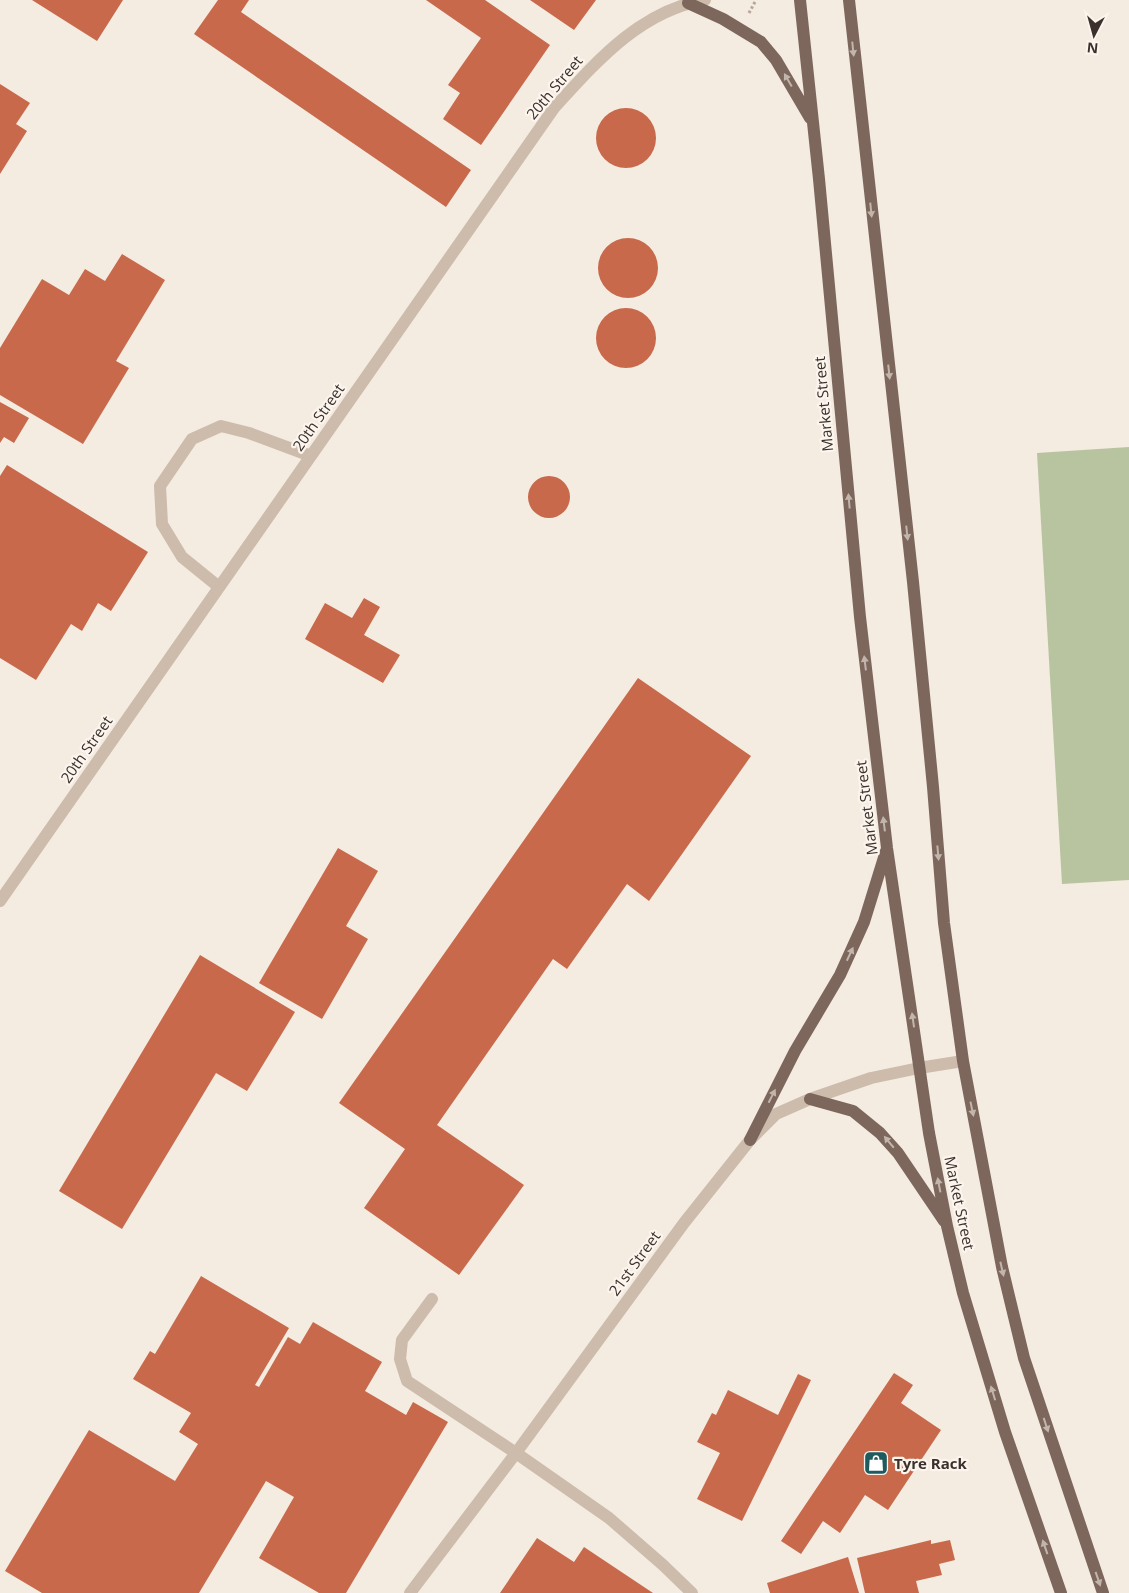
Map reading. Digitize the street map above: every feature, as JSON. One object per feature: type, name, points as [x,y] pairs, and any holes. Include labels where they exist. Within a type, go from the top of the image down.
[{"type":"main road","name":"Market Street","points":[[800,0],[819,179],[860,617],[887,848],[929,1133],[946,1226],[963,1294],[1005,1432],[1061,1593]]},
{"type":"main road","name":"Market Street","points":[[849,0],[912,572],[944,923],[962,1061],[1002,1267],[1024,1358],[1103,1593]]},
{"type":"main road","points":[[688,2],[723,19],[761,42],[776,60],[812,122]]},
{"type":"main road","points":[[750,1140],[795,1051],[840,975],[864,922],[887,848]]},
{"type":"main road","points":[[810,1098],[852,1110],[880,1132],[898,1153],[946,1226]]},
{"type":"lane","name":"20th Street","points":[[0,902],[554,108],[588,70],[622,39],[667,5],[705,0]]},
{"type":"lane","points":[[219,587],[182,557],[162,524],[160,486],[192,438],[221,426],[249,433],[310,456]]},
{"type":"lane","name":"21st Street","points":[[410,1593],[516,1453],[684,1223],[750,1140],[776,1114],[810,1098],[871,1078],[962,1061]]},
{"type":"lane","points":[[432,1299],[402,1340],[400,1359],[407,1380],[609,1518],[692,1593]]},
{"type":"green space","points":[[1129,447],[1129,880],[1062,884],[1037,453]]},
{"type":"building","points":[[32,0],[123,0],[97,41]]},
{"type":"building","points":[[218,0],[249,0],[241,12],[471,170],[446,207],[194,34]]},
{"type":"building","points":[[426,0],[485,0],[550,45],[481,145],[443,119],[460,93],[448,85],[481,38]]},
{"type":"building","points":[[530,0],[596,0],[574,30]]},
{"type":"building","points":[[0,84],[30,103],[16,124],[27,131],[0,174]]},
{"type":"building","points":[[620,108],[632,108],[648,116],[654,126],[656,138],[654,150],[648,160],[632,168],[620,168],[604,160],[596,144],[596,132],[604,116]]},
{"type":"building","points":[[622,238],[634,238],[650,246],[656,256],[658,268],[656,280],[650,290],[634,298],[622,298],[606,290],[598,274],[598,262],[606,246]]},
{"type":"building","points":[[122,254],[165,280],[116,361],[129,368],[83,444],[0,395],[0,348],[42,279],[69,295],[85,269],[105,281]]},
{"type":"building","points":[[620,308],[632,308],[648,316],[654,326],[656,338],[654,350],[648,360],[632,368],[620,368],[604,360],[596,344],[596,332],[604,316]]},
{"type":"building","points":[[0,402],[29,418],[14,443],[4,437],[0,443]]},
{"type":"building","points":[[7,465],[148,552],[111,611],[98,603],[82,631],[71,624],[36,680],[0,658],[0,476]]},
{"type":"building","points":[[553,476],[561,479],[567,485],[570,497],[567,509],[561,515],[545,518],[537,515],[531,509],[528,493],[531,485],[537,479]]},
{"type":"building","points":[[364,598],[380,607],[364,635],[400,655],[383,683],[305,639],[325,603],[352,618]]},
{"type":"building","points":[[638,678],[751,756],[649,901],[627,884],[567,969],[553,959],[437,1125],[524,1185],[459,1275],[364,1208],[405,1149],[339,1103]]},
{"type":"building","points":[[338,848],[378,871],[346,926],[368,939],[322,1019],[259,983]]},
{"type":"building","points":[[200,955],[295,1012],[247,1091],[216,1073],[122,1229],[59,1191]]},
{"type":"building","points":[[201,1276],[289,1328],[255,1385],[259,1387],[288,1337],[300,1344],[313,1322],[382,1362],[365,1391],[406,1415],[413,1402],[448,1422],[346,1593],[319,1593],[259,1558],[294,1497],[266,1481],[199,1593],[42,1593],[5,1571],[89,1430],[175,1481],[198,1444],[179,1432],[191,1413],[133,1379],[150,1351],[155,1354]]},
{"type":"building","name":"Tyre Rack","points":[[894,1373],[913,1385],[901,1403],[941,1430],[888,1510],[865,1495],[840,1533],[823,1521],[801,1554],[781,1541]]},
{"type":"building","points":[[798,1374],[811,1380],[742,1521],[697,1499],[720,1453],[697,1442],[712,1413],[716,1415],[728,1390],[778,1415]]},
{"type":"building","points":[[537,1538],[574,1562],[584,1547],[653,1593],[500,1593]]},
{"type":"building","points":[[931,1540],[931,1544],[950,1540],[955,1560],[939,1564],[942,1575],[916,1581],[919,1593],[865,1593],[857,1558]]},
{"type":"building","points":[[848,1557],[859,1593],[770,1593],[767,1583]]},
{"type":"place","name":"Tyre Rack","points":[[876,1463]]}]
